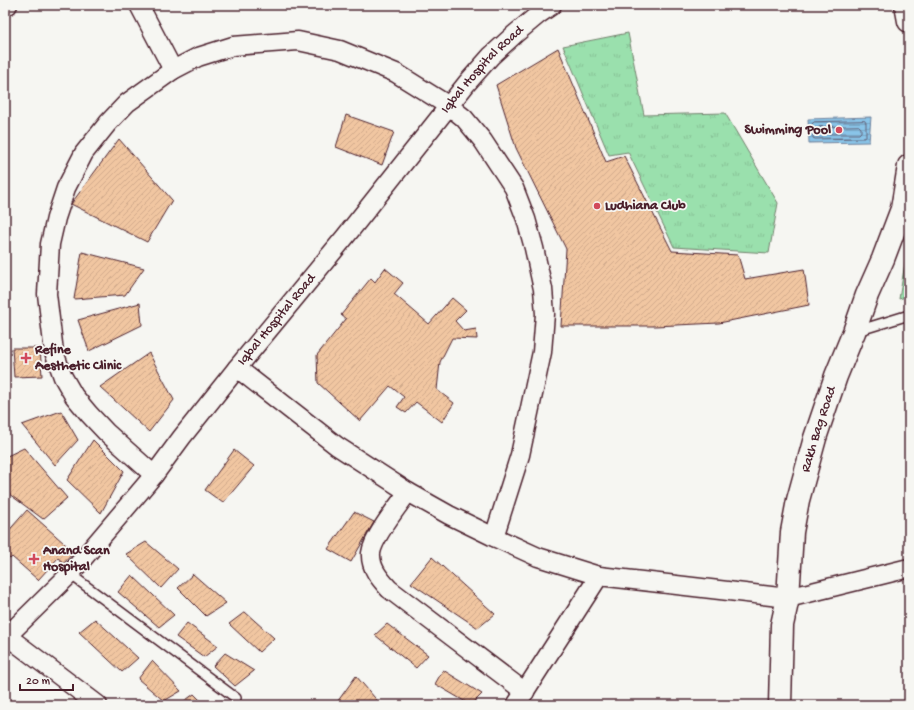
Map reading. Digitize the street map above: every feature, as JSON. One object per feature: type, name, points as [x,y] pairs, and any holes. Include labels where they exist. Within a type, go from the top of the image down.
[{"type":"street","points":[[139,5],[173,70]]},
{"type":"street","name":"Iqbal Hospital Road","points":[[6,637],[70,574],[154,475],[237,368],[345,237],[467,83],[491,56],[515,34],[552,5]]},
{"type":"street","points":[[906,5],[909,21]]},
{"type":"street","points":[[154,475],[106,432],[89,414],[74,396],[63,377],[54,352],[47,294],[50,244],[56,218],[66,188],[84,153],[108,122],[127,103],[173,70],[198,57],[233,46],[298,41],[340,50],[396,73],[449,106],[464,118],[483,141],[514,188],[526,218],[543,289],[545,314],[542,352],[520,455],[494,537]]},
{"type":"street","name":"Rakh Bag Road","points":[[780,705],[782,625],[788,598],[792,532],[798,500],[815,438],[836,376],[902,210],[909,166]]},
{"type":"street","points":[[237,368],[338,446],[408,492],[449,515],[538,557],[599,576],[788,598],[909,568]]},
{"type":"street","points":[[408,492],[379,533],[374,544],[371,553],[376,574],[389,589],[521,698],[599,576]]},
{"type":"street","points":[[6,637],[98,705]]},
{"type":"lane","points":[[854,332],[909,315]]},
{"type":"lane","points":[[70,574],[236,698]]},
{"type":"green space","points":[[628,33],[644,115],[725,113],[778,203],[769,253],[674,247],[628,152],[609,155],[563,46]]},
{"type":"green space","points":[[909,239],[909,296],[899,299]]},
{"type":"water","name":"Swimming Pool","points":[[871,117],[869,142],[809,143],[808,119]]},
{"type":"building","name":"Ludhiana Club","points":[[558,48],[606,162],[624,156],[672,251],[738,255],[745,279],[804,269],[809,305],[719,323],[655,326],[561,326],[566,249],[516,148],[496,85]]},
{"type":"building","points":[[346,115],[394,132],[382,165],[336,147]]},
{"type":"building","points":[[119,139],[172,200],[147,242],[71,204]]},
{"type":"building","points":[[82,252],[144,268],[125,295],[74,299]]},
{"type":"building","points":[[385,268],[403,283],[394,294],[429,324],[452,298],[466,310],[455,321],[464,331],[476,329],[477,339],[452,338],[440,362],[437,390],[454,403],[442,422],[416,402],[406,413],[397,407],[404,397],[390,386],[360,421],[318,383],[317,355],[346,319],[341,315],[371,278],[375,282]]},
{"type":"building","points":[[140,303],[142,325],[89,351],[78,320]]},
{"type":"building","points":[[12,348],[40,348],[42,376],[14,377]]},
{"type":"building","points":[[149,353],[174,400],[149,432],[100,387]]},
{"type":"building","points":[[61,411],[78,440],[55,465],[22,425]]},
{"type":"building","points":[[93,440],[124,471],[101,513],[67,480]]},
{"type":"building","points":[[24,448],[67,498],[43,519],[5,491],[5,457]]},
{"type":"building","points":[[234,450],[254,466],[223,503],[205,490]]},
{"type":"building","points":[[27,510],[74,552],[64,563],[58,558],[38,580],[12,557],[10,559],[5,555],[5,535]]},
{"type":"building","points":[[354,512],[374,522],[351,562],[328,549]]},
{"type":"building","points":[[146,542],[178,569],[161,588],[126,554]]},
{"type":"building","points":[[432,557],[495,614],[478,628],[411,583]]},
{"type":"building","points":[[193,574],[226,603],[206,616],[178,588]]},
{"type":"building","points":[[132,575],[174,615],[159,627],[118,592]]},
{"type":"building","points":[[245,612],[274,638],[259,652],[229,624]]},
{"type":"building","points":[[95,619],[138,658],[122,672],[79,632]]},
{"type":"building","points":[[187,623],[218,646],[204,657],[176,637]]},
{"type":"building","points":[[387,624],[428,655],[416,668],[375,635]]},
{"type":"building","points":[[225,653],[254,671],[235,686],[213,666]]},
{"type":"building","points":[[152,661],[181,691],[164,701],[138,679]]},
{"type":"building","points":[[443,670],[482,694],[471,705],[435,684]]},
{"type":"building","points":[[356,676],[381,705],[335,705]]},
{"type":"building","points":[[194,694],[205,705],[179,705]]},
{"type":"place","name":"Swimming Pool","points":[[839,130]]},
{"type":"place","name":"Ludhiana Club","points":[[597,206]]},
{"type":"place","name":"Refine Aesthetic Clinic","points":[[26,358]]},
{"type":"place","name":"Anand Scan Hospital","points":[[34,559]]}]
